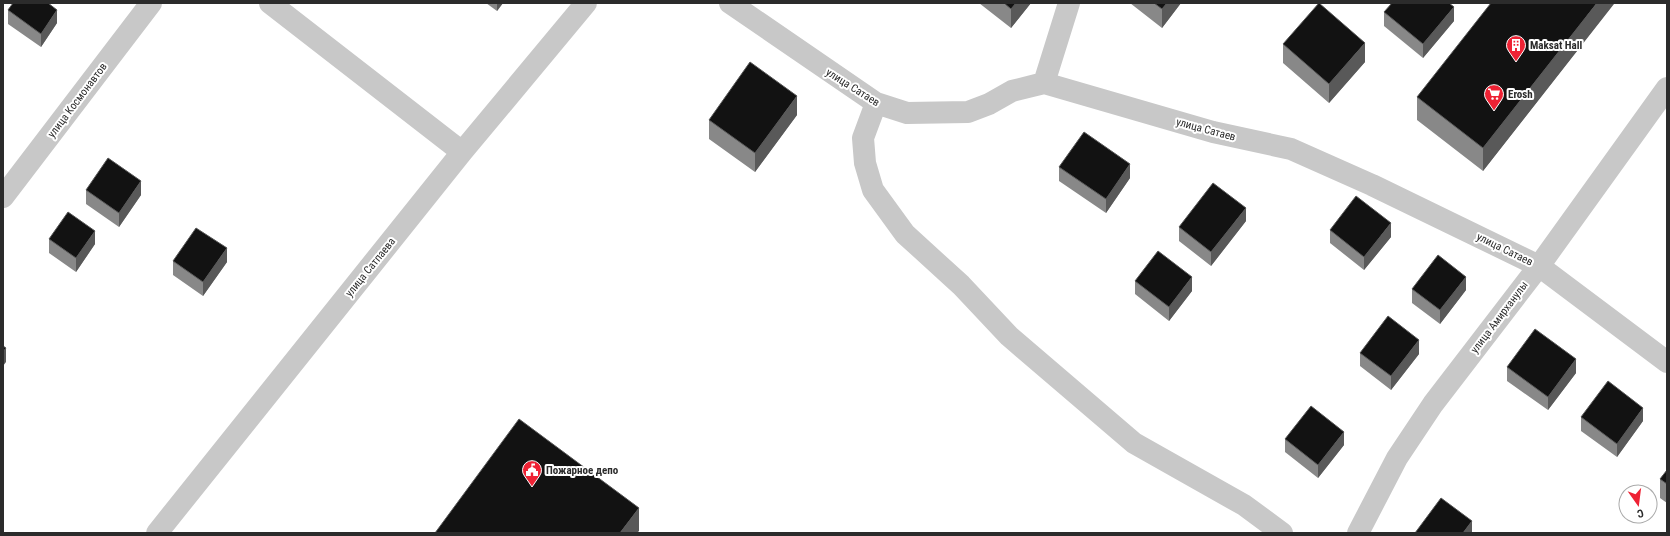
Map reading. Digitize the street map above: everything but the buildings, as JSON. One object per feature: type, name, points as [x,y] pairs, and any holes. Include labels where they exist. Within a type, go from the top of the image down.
[{"type":"street","name":"улица Космонавтов","points":[[3,197],[151,3]]},
{"type":"street","points":[[270,3],[462,152]]},
{"type":"street","name":"улица Сатпаева","points":[[156,533],[462,152],[586,3]]},
{"type":"street","name":"улица Сатаев","points":[[730,3],[876,103],[907,113],[968,112],[989,104],[1012,91],[1044,82],[1213,132],[1291,149],[1372,185],[1539,266],[1667,362]]},
{"type":"street","points":[[1044,82],[1069,3]]},
{"type":"street","name":"улица Амирханулы","points":[[1358,533],[1397,458],[1433,404],[1539,266],[1667,88]]},
{"type":"street","points":[[876,103],[863,138],[865,163],[873,190],[905,234],[961,285],[1009,336],[1134,443],[1244,505],[1282,533]]},
{"type":"place","name":"Maksat Hall","points":[[1516,62]]},
{"type":"place","name":"Erosh","points":[[1494,111]]},
{"type":"place","name":"Пожарное депо","points":[[532,487]]}]
